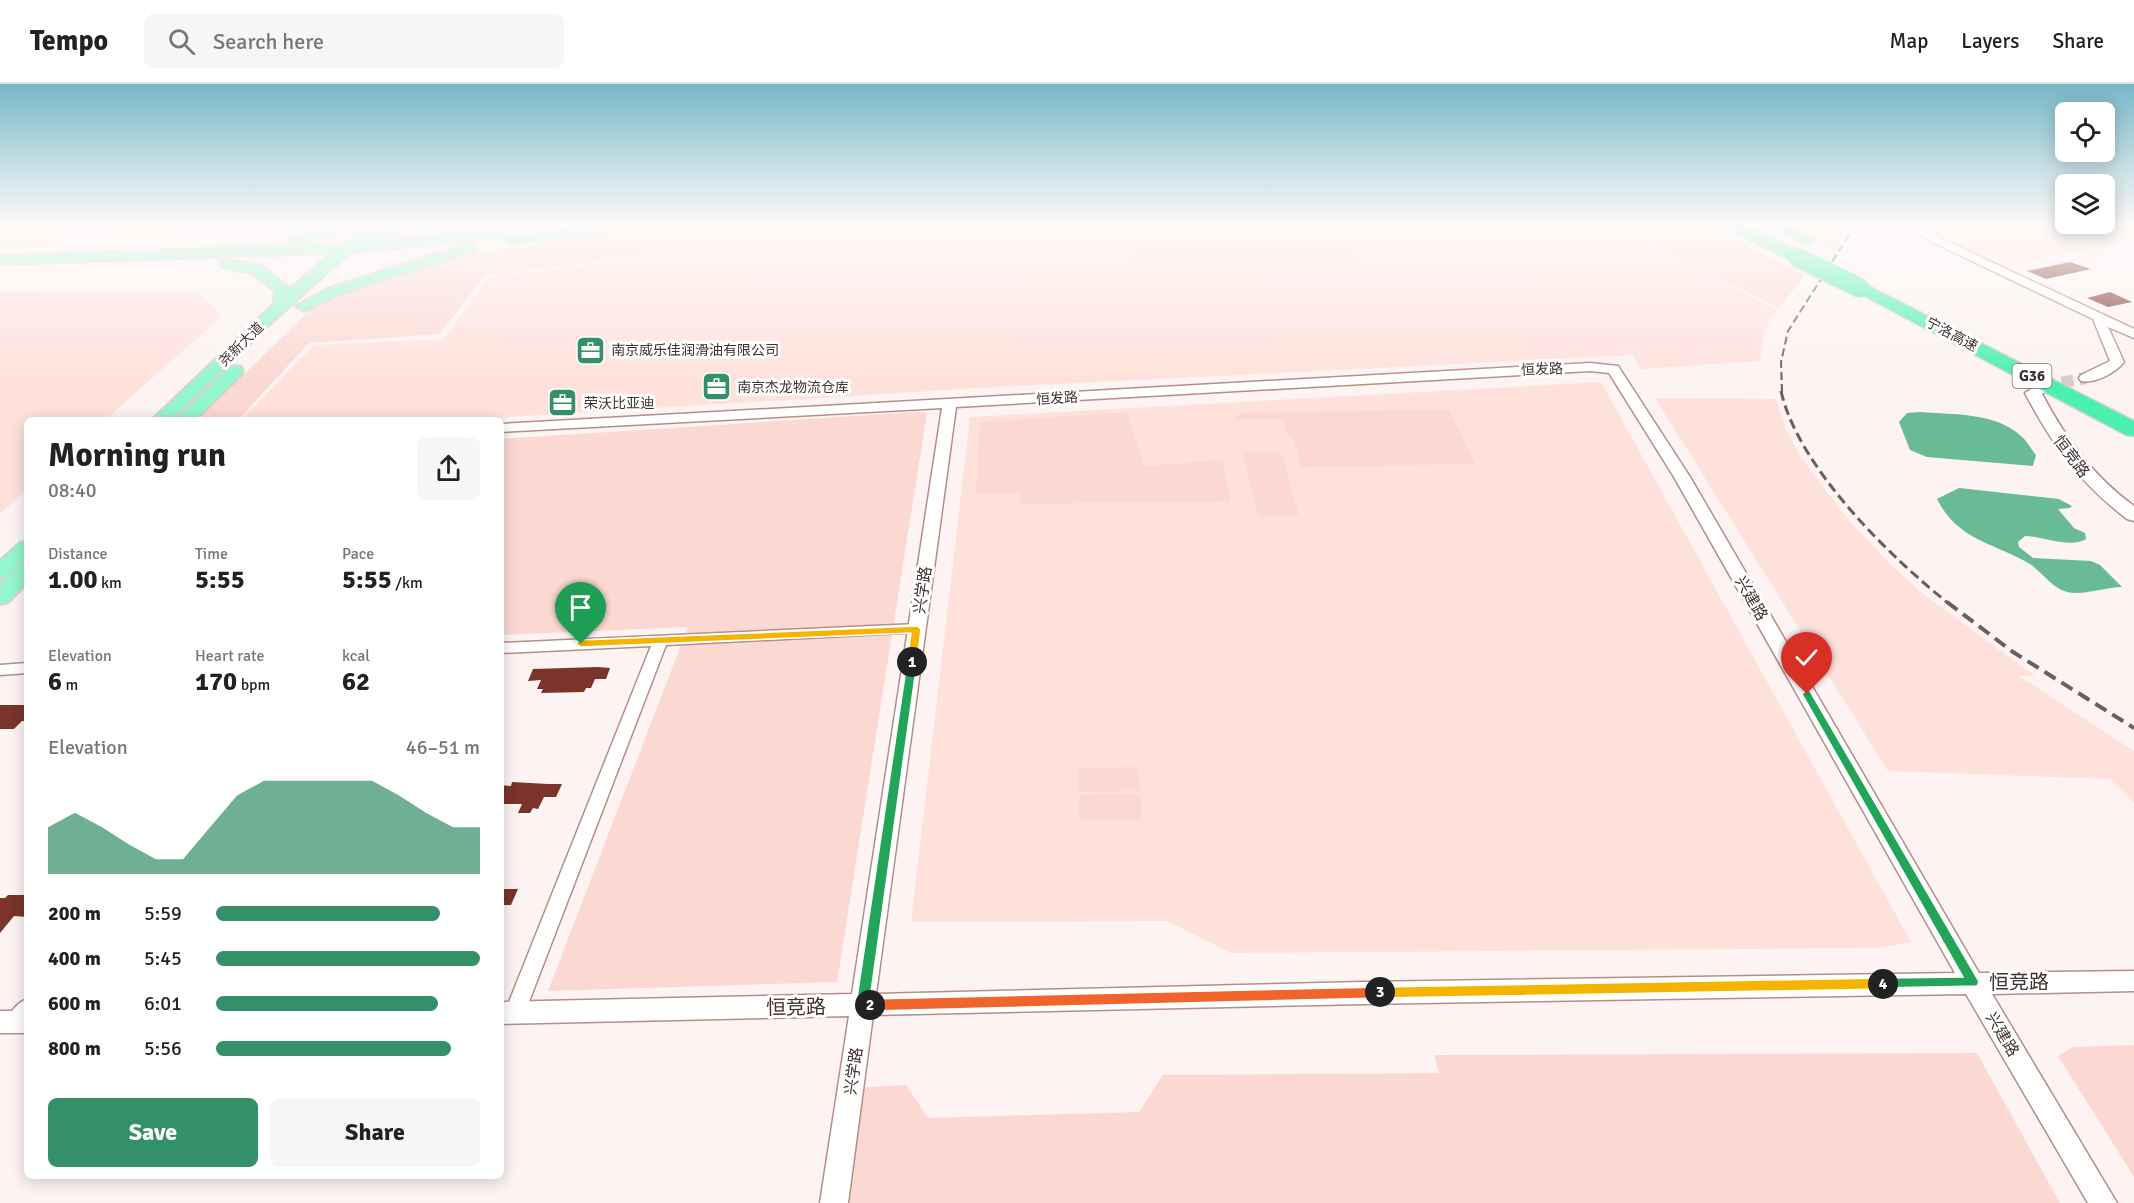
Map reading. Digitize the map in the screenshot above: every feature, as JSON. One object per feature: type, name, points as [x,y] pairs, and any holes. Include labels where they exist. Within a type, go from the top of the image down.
[{"type":"highway","points":[[1854,276],[1863,281]]},
{"type":"highway","points":[[1859,276],[1863,281]]},
{"type":"highway","name":"宁洛高速","points":[[1863,281],[1952,319],[2134,411]]},
{"type":"highway","name":"宁洛高速","points":[[1863,281],[1929,321],[2134,430]]},
{"type":"main road","points":[[266,276],[283,291],[285,313]]},
{"type":"main road","name":"尧新大道","points":[[164,417],[325,276]]},
{"type":"main road","name":"尧新大道","points":[[285,313],[304,306],[330,276]]},
{"type":"main road","points":[[304,306],[332,292],[380,276]]},
{"type":"main road","name":"尧新大道","points":[[187,417],[249,358]]},
{"type":"main road","name":"恒竞路","points":[[2044,386],[2033,393],[2069,455],[2100,490],[2134,515]]},
{"type":"main road","points":[[0,572],[24,550]]},
{"type":"main road","points":[[0,597],[24,574]]},
{"type":"street","points":[[2014,276],[2134,334]]},
{"type":"street","points":[[2086,378],[2111,368],[2117,362],[2098,316]]},
{"type":"street","name":"恒发路","points":[[504,428],[949,405],[1590,367],[1613,369]]},
{"type":"street","name":"兴建路","points":[[1613,369],[1682,477],[1972,982],[2103,1203]]},
{"type":"street","name":"兴学路","points":[[834,1203],[949,405]]},
{"type":"street","points":[[504,648],[917,629]]},
{"type":"street","points":[[508,1012],[662,639]]},
{"type":"street","points":[[0,670],[24,669]]},
{"type":"street","name":"恒竞路","points":[[508,1012],[1375,992],[2134,981]]},
{"type":"shaded area","points":[[396,276],[484,276],[440,334],[309,343],[241,417],[200,417],[312,308],[329,298]]},
{"type":"shaded area","points":[[1714,276],[1777,310],[1764,331],[1760,361],[1640,369],[1633,355],[996,387],[504,417],[244,417],[314,345],[444,339],[489,277]]},
{"type":"shaded area","points":[[1716,276],[1804,276],[1779,308]]},
{"type":"shaded area","points":[[197,291],[222,316],[108,417],[24,417],[24,492],[0,514],[0,292]]},
{"type":"shaded area","points":[[1601,382],[1911,942],[1877,948],[1231,953],[1167,921],[911,922],[970,417]]},
{"type":"shaded area","points":[[1655,398],[1776,399],[1786,429],[1800,456],[1847,518],[1890,564],[1922,593],[2035,676],[2019,676],[2134,751],[2134,803],[2110,779],[1888,771]]},
{"type":"shaded area","points":[[1449,410],[1475,464],[1301,467],[1293,436],[1287,435],[1283,419],[1236,419],[1235,417],[1242,413]]},
{"type":"shaded area","points":[[1127,412],[1144,466],[1222,460],[1231,501],[1020,504],[1020,493],[976,493],[980,422]]},
{"type":"shaded area","points":[[927,413],[837,982],[548,991],[688,627],[504,635],[504,439]]},
{"type":"shaded area","points":[[1907,413],[1974,416],[2011,428],[2021,436],[2036,455],[2033,466],[1927,457],[1910,450],[1899,422]]},
{"type":"shaded area","points":[[1281,452],[1299,515],[1258,516],[1243,453]]},
{"type":"shaded area","points":[[1959,488],[2059,499],[2072,506],[2058,509],[2074,528],[2085,533],[2086,539],[2072,543],[2025,536],[2018,542],[2019,547],[2033,558],[2091,561],[2100,565],[2122,587],[2080,593],[2061,590],[2030,564],[1978,539],[1955,524],[1937,499]]},
{"type":"shaded area","points":[[1138,767],[1140,791],[1078,792],[1078,768]]},
{"type":"shaded area","points":[[1140,794],[1142,819],[1079,820],[1079,795]]},
{"type":"shaded area","points":[[2134,1045],[2134,1177],[2058,1056],[2073,1047]]},
{"type":"shaded area","points":[[1977,1053],[2060,1203],[836,1203],[852,1088],[906,1085],[928,1118],[1139,1112],[1163,1075],[1439,1073],[1434,1055]]},
{"type":"building","points":[[2039,276],[2059,276],[2046,279]]},
{"type":"building","points":[[2110,292],[2132,302],[2108,307],[2087,298]]},
{"type":"building","points":[[610,668],[606,679],[595,679],[591,688],[586,688],[584,692],[541,693],[543,689],[537,689],[541,680],[528,681],[533,669]]},
{"type":"building","points":[[0,705],[24,705],[24,721],[14,729],[0,729]]},
{"type":"building","points":[[512,782],[562,784],[556,797],[544,797],[538,809],[533,808],[530,813],[518,813],[522,804],[504,804],[504,785],[511,786]]},
{"type":"building","points":[[504,889],[518,889],[511,905],[504,905]]},
{"type":"building","points":[[8,895],[24,895],[24,917],[14,916],[0,933],[0,898]]},
{"type":"tunnel","points":[[2044,386],[2086,378]]},
{"type":"railway","points":[[1782,392],[1781,362],[1788,331],[1823,276]]},
{"type":"railway","points":[[1781,391],[1791,420],[1806,450],[1826,479],[1849,508],[1899,561],[1948,603]]},
{"type":"railway","points":[[1947,602],[2013,652],[2134,728]]},
{"type":"place","name":"南京威乐佳润滑油有限公司","points":[[590,350]]},
{"type":"place","name":"南京杰龙物流仓库","points":[[716,387]]},
{"type":"place","name":"荣沃比亚迪","points":[[563,403]]},
{"type":"route","points":[[581,644],[917,629],[862,1005],[1972,982],[1807,694]]}]
